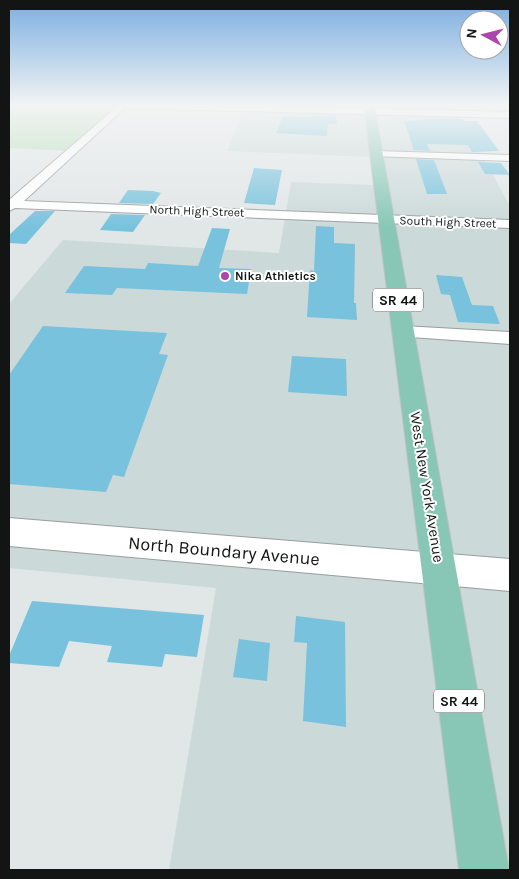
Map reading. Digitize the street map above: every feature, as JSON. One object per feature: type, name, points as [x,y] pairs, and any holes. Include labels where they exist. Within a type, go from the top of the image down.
[{"type":"main road","name":"West New York Avenue","points":[[375,146],[484,870]]},
{"type":"street","points":[[10,205],[77,146]]},
{"type":"street","points":[[376,154],[510,158]]},
{"type":"street","name":"North High Street","points":[[10,205],[386,219]]},
{"type":"street","name":"South High Street","points":[[386,219],[510,224]]},
{"type":"street","points":[[404,332],[510,338]]},
{"type":"street","name":"North Boundary Avenue","points":[[9,532],[510,575]]},
{"type":"shaded area","points":[[229,146],[369,146],[370,157],[227,151]]},
{"type":"shaded area","points":[[380,146],[477,146],[482,155],[381,152]]},
{"type":"shaded area","points":[[382,156],[484,159],[510,206],[510,221],[393,217]]},
{"type":"shaded area","points":[[291,182],[374,185],[378,216],[286,212]]},
{"type":"shaded area","points":[[285,218],[379,222],[422,555],[9,520],[9,304],[63,240],[279,253]]},
{"type":"shaded area","points":[[394,222],[510,227],[510,333],[413,328]]},
{"type":"shaded area","points":[[415,338],[510,343],[510,563],[454,558]]},
{"type":"shaded area","points":[[9,544],[425,580],[461,870],[169,870],[216,588],[9,568]]},
{"type":"shaded area","points":[[458,583],[510,588],[510,870],[507,870]]},
{"type":"green space","points":[[9,146],[78,146],[72,151],[9,148]]},
{"type":"building","points":[[413,146],[428,146],[430,151],[414,150]]},
{"type":"building","points":[[469,146],[495,146],[499,151],[472,152]]},
{"type":"building","points":[[416,159],[434,160],[447,194],[427,194]]},
{"type":"building","points":[[478,162],[501,163],[510,175],[485,174]]},
{"type":"building","points":[[254,168],[282,170],[275,205],[244,203]]},
{"type":"building","points":[[128,190],[161,193],[153,204],[119,203]]},
{"type":"building","points":[[35,211],[55,211],[26,244],[9,243],[9,235]]},
{"type":"building","points":[[111,214],[145,215],[133,232],[100,230]]},
{"type":"building","points":[[316,226],[334,227],[334,243],[355,244],[354,303],[356,303],[357,320],[307,317],[310,270],[314,271]]},
{"type":"building","points":[[212,228],[230,229],[219,268],[251,269],[247,294],[117,288],[112,295],[65,293],[84,266],[145,269],[148,263],[198,266]]},
{"type":"building","points":[[436,275],[462,277],[472,305],[493,306],[500,324],[458,322],[450,295],[441,294]]},
{"type":"building","points":[[43,326],[167,333],[159,354],[168,355],[124,477],[113,475],[106,492],[9,484],[9,375]]},
{"type":"building","points":[[292,356],[346,359],[347,396],[288,392]]},
{"type":"building","points":[[32,601],[204,615],[197,657],[165,654],[162,667],[107,662],[112,646],[69,641],[59,667],[9,663],[9,656]]},
{"type":"building","points":[[296,616],[345,622],[346,727],[303,721],[307,643],[294,642]]},
{"type":"building","points":[[239,639],[270,643],[267,681],[233,677]]},
{"type":"place","name":"Nika Athletics","points":[[225,276]]}]
